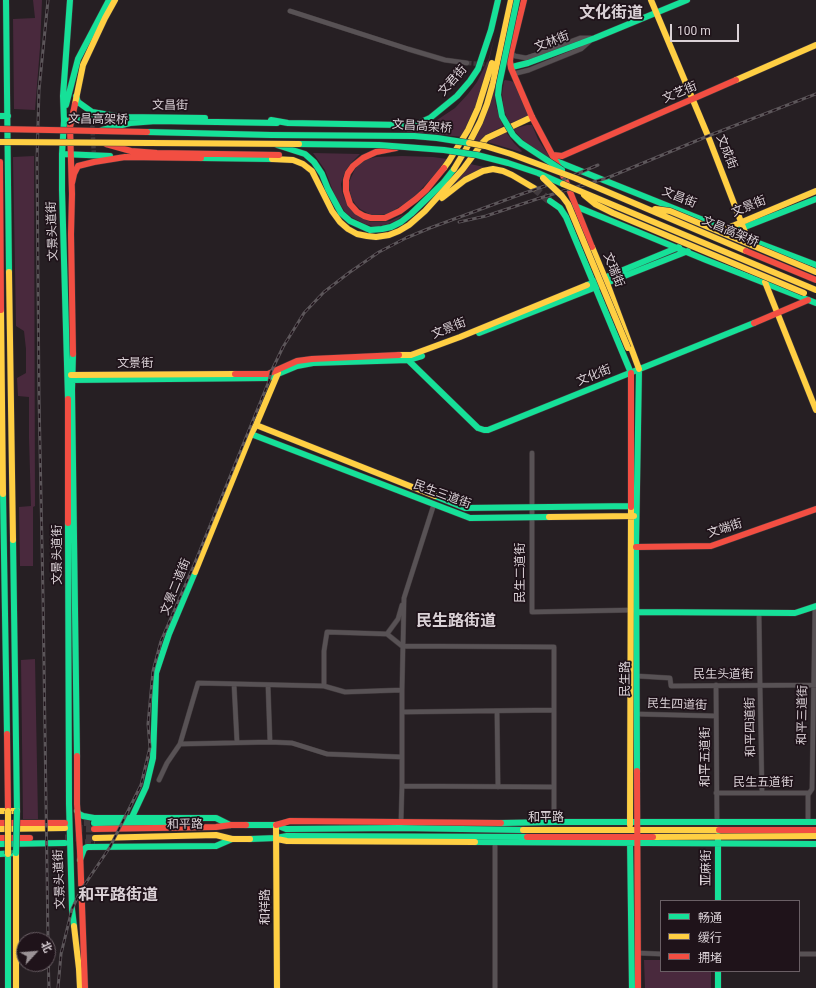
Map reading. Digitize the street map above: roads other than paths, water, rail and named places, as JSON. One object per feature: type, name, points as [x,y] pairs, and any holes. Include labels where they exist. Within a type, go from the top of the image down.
[{"type":"main road","points":[[6,0],[17,811],[16,988]]},
{"type":"main road","name":"文景头道街","points":[[70,0],[63,96],[64,121],[71,154]]},
{"type":"main road","name":"文景头道街","points":[[85,988],[77,811],[72,398],[62,154],[66,103],[78,59],[109,0]]},
{"type":"main road","name":"文景头道街","points":[[80,988],[72,909],[69,811],[72,183],[70,127],[83,66],[115,0]]},
{"type":"main road","name":"文君街","points":[[288,123],[402,125],[417,124],[430,118],[452,100],[470,81],[478,69],[484,53],[498,0]]},
{"type":"main road","points":[[400,147],[376,152],[363,158],[353,166],[348,173],[346,180],[346,191],[350,204],[357,212],[371,218],[385,218],[393,215],[407,206],[426,190],[449,161],[468,130],[480,102],[487,81],[506,0]]},
{"type":"main road","points":[[273,144],[305,154],[314,162],[322,174],[334,202],[341,213],[350,221],[370,230],[391,227],[400,222],[411,214],[443,183],[466,150],[487,104],[512,0]]},
{"type":"main road","points":[[517,0],[500,74],[498,95],[502,116],[513,135],[520,143],[575,178]]},
{"type":"main road","points":[[524,0],[511,54],[510,68],[532,117],[556,161]]},
{"type":"main road","name":"文成街","points":[[650,0],[693,100],[816,410]]},
{"type":"main road","name":"文林街","points":[[512,66],[528,63],[595,38],[687,0]]},
{"type":"main road","name":"文艺街","points":[[552,155],[562,156],[816,46]]},
{"type":"main road","name":"文昌街","points":[[76,96],[78,102],[92,112],[122,117],[156,117],[288,123]]},
{"type":"main road","points":[[0,116],[8,116]]},
{"type":"main road","points":[[64,121],[122,117]]},
{"type":"main road","points":[[425,211],[463,169],[487,138],[532,117]]},
{"type":"main road","points":[[100,131],[130,123],[156,121],[271,122]]},
{"type":"main road","name":"文昌高架桥","points":[[0,129],[271,135],[414,136],[485,146],[575,178],[816,280]]},
{"type":"main road","name":"文昌高架桥","points":[[0,142],[379,145],[444,150],[477,155],[538,173],[816,290]]},
{"type":"main road","points":[[99,143],[131,150],[157,153],[274,156]]},
{"type":"main road","points":[[62,154],[157,158],[294,156],[305,161],[312,171],[332,211],[340,222],[357,234],[367,236],[389,234],[399,231],[409,225],[465,180],[483,171],[493,169],[503,171],[534,188]]},
{"type":"main road","points":[[0,156],[8,156]]},
{"type":"main road","points":[[72,183],[78,166],[125,157]]},
{"type":"main road","name":"文昌街","points":[[556,161],[816,265]]},
{"type":"main road","name":"文瑞街","points":[[556,161],[565,179],[606,280],[639,369]]},
{"type":"main road","points":[[0,162],[1,367],[8,811],[8,988]]},
{"type":"main road","name":"民生路","points":[[538,173],[562,196],[568,204],[628,348],[632,362],[637,676],[638,988]]},
{"type":"main road","points":[[575,189],[595,204],[613,213],[816,298]]},
{"type":"main road","name":"文景街","points":[[606,280],[686,252],[733,232],[742,225],[816,191]]},
{"type":"main road","name":"文景街","points":[[70,378],[268,378],[297,366],[313,363],[414,359],[725,229],[742,225],[816,198]]},
{"type":"main road","name":"文瑞街","points":[[550,200],[560,208],[566,217],[631,373]]},
{"type":"main road","points":[[576,206],[686,252],[816,303]]},
{"type":"main road","points":[[641,206],[670,212],[816,272]]},
{"type":"main road","name":"文景街","points":[[70,378],[268,374],[297,361],[312,359],[411,355],[594,285]]},
{"type":"main road","name":"文化街","points":[[408,360],[478,428],[488,430],[734,332],[808,300]]},
{"type":"main road","points":[[1,367],[10,366]]},
{"type":"main road","name":"民生路","points":[[634,506],[639,369]]},
{"type":"main road","name":"文景二道街","points":[[132,818],[146,787],[153,758],[156,673],[169,634],[251,434],[278,374]]},
{"type":"main road","name":"民生三道街","points":[[256,424],[465,508],[634,506]]},
{"type":"main road","name":"民生三道街","points":[[251,434],[470,518],[634,516]]},
{"type":"main road","name":"文端街","points":[[636,546],[711,546],[816,509]]},
{"type":"main road","name":"民生路","points":[[632,988],[630,822],[636,546],[634,516]]},
{"type":"main road","name":"民生二道街","points":[[635,610],[795,613],[816,606]]},
{"type":"main road","points":[[0,811],[17,811]]},
{"type":"main road","points":[[77,811],[83,816],[94,818],[216,818],[231,825]]},
{"type":"main road","name":"和平路","points":[[231,825],[276,825],[290,821],[497,823],[816,822]]},
{"type":"main road","points":[[94,826],[216,822],[231,825]]},
{"type":"main road","points":[[497,823],[511,832],[495,842],[479,832],[497,823]]},
{"type":"main road","points":[[0,824],[65,826],[0,829]]},
{"type":"main road","name":"和平路","points":[[276,825],[286,829],[400,828],[479,832]]},
{"type":"main road","name":"和祥路","points":[[276,825],[277,988]]},
{"type":"main road","name":"和平路","points":[[95,840],[232,839],[276,838],[287,836],[630,830],[816,836]]},
{"type":"main road","name":"和平路","points":[[637,840],[717,832],[816,830]]},
{"type":"main road","name":"和平路","points":[[511,832],[630,840]]},
{"type":"main road","name":"亚麻街","points":[[717,832],[718,900]]},
{"type":"main road","points":[[0,838],[65,840],[0,844]]},
{"type":"main road","name":"和平路","points":[[276,838],[287,841],[495,842],[637,840],[816,844]]},
{"type":"main road","points":[[80,860],[82,852],[87,847],[216,846],[232,839]]},
{"type":"main road","points":[[0,854],[16,853]]},
{"type":"main road","points":[[718,972],[718,988]]},
{"type":"street","points":[[290,11],[445,60],[466,63]]},
{"type":"street","points":[[511,54],[526,58],[535,56],[580,38],[595,38]]},
{"type":"street","points":[[513,74],[529,70],[581,48],[595,38]]},
{"type":"street","name":"民生二道街","points":[[532,453],[532,612],[635,610]]},
{"type":"street","points":[[387,634],[398,619],[434,504]]},
{"type":"street","points":[[400,821],[402,786],[402,646],[404,598]]},
{"type":"street","name":"和平三道街","points":[[808,822],[808,795],[812,788],[816,606]]},
{"type":"street","name":"和平四道街","points":[[759,613],[762,793]]},
{"type":"street","points":[[324,686],[324,651],[327,632],[387,634],[402,646],[554,647],[554,822]]},
{"type":"street","name":"民生头道街","points":[[637,676],[670,678],[671,686],[815,685]]},
{"type":"street","points":[[159,780],[167,763],[180,744],[198,683],[324,686],[345,692],[402,690]]},
{"type":"street","points":[[234,684],[237,742]]},
{"type":"street","points":[[268,685],[270,742]]},
{"type":"street","name":"和平五道街","points":[[716,686],[717,832]]},
{"type":"street","points":[[402,712],[554,710]]},
{"type":"street","points":[[497,711],[498,787]]},
{"type":"street","name":"民生四道街","points":[[637,714],[716,716]]},
{"type":"street","points":[[180,744],[237,742],[292,743],[327,754],[402,757]]},
{"type":"street","points":[[402,786],[554,787]]},
{"type":"street","name":"民生五道街","points":[[716,793],[809,793]]},
{"type":"street","points":[[495,842],[495,988]]},
{"type":"street","points":[[638,954],[660,954]]},
{"type":"street","points":[[800,954],[816,954]]},
{"type":"tunnel","points":[[467,63],[493,65]]},
{"type":"tunnel","points":[[92,118],[94,157]]},
{"type":"tunnel","points":[[534,188],[550,201]]},
{"type":"tunnel","points":[[66,823],[94,823]]},
{"type":"tunnel","points":[[65,828],[94,829]]},
{"type":"tunnel","points":[[65,838],[95,838]]},
{"type":"tunnel","points":[[67,843],[95,842]]},
{"type":"railway","points":[[48,0],[39,90],[37,159],[39,397],[48,932]]},
{"type":"railway","points":[[459,222],[486,216],[607,178],[708,136],[816,94]]},
{"type":"railway","points":[[58,988],[61,954],[72,909],[81,890],[110,847],[141,785],[150,747],[148,724],[153,671],[161,641],[194,565],[269,381],[271,372],[283,347],[304,313],[324,292],[350,272],[379,252],[406,238],[565,179],[598,165]]},
{"type":"railway","points":[[49,972],[49,988]]},
{"type":"district","name":"文化街道","points":[[611,14]]},
{"type":"district","name":"民生路街道","points":[[456,622]]},
{"type":"district","name":"和平路街道","points":[[118,896]]}]
